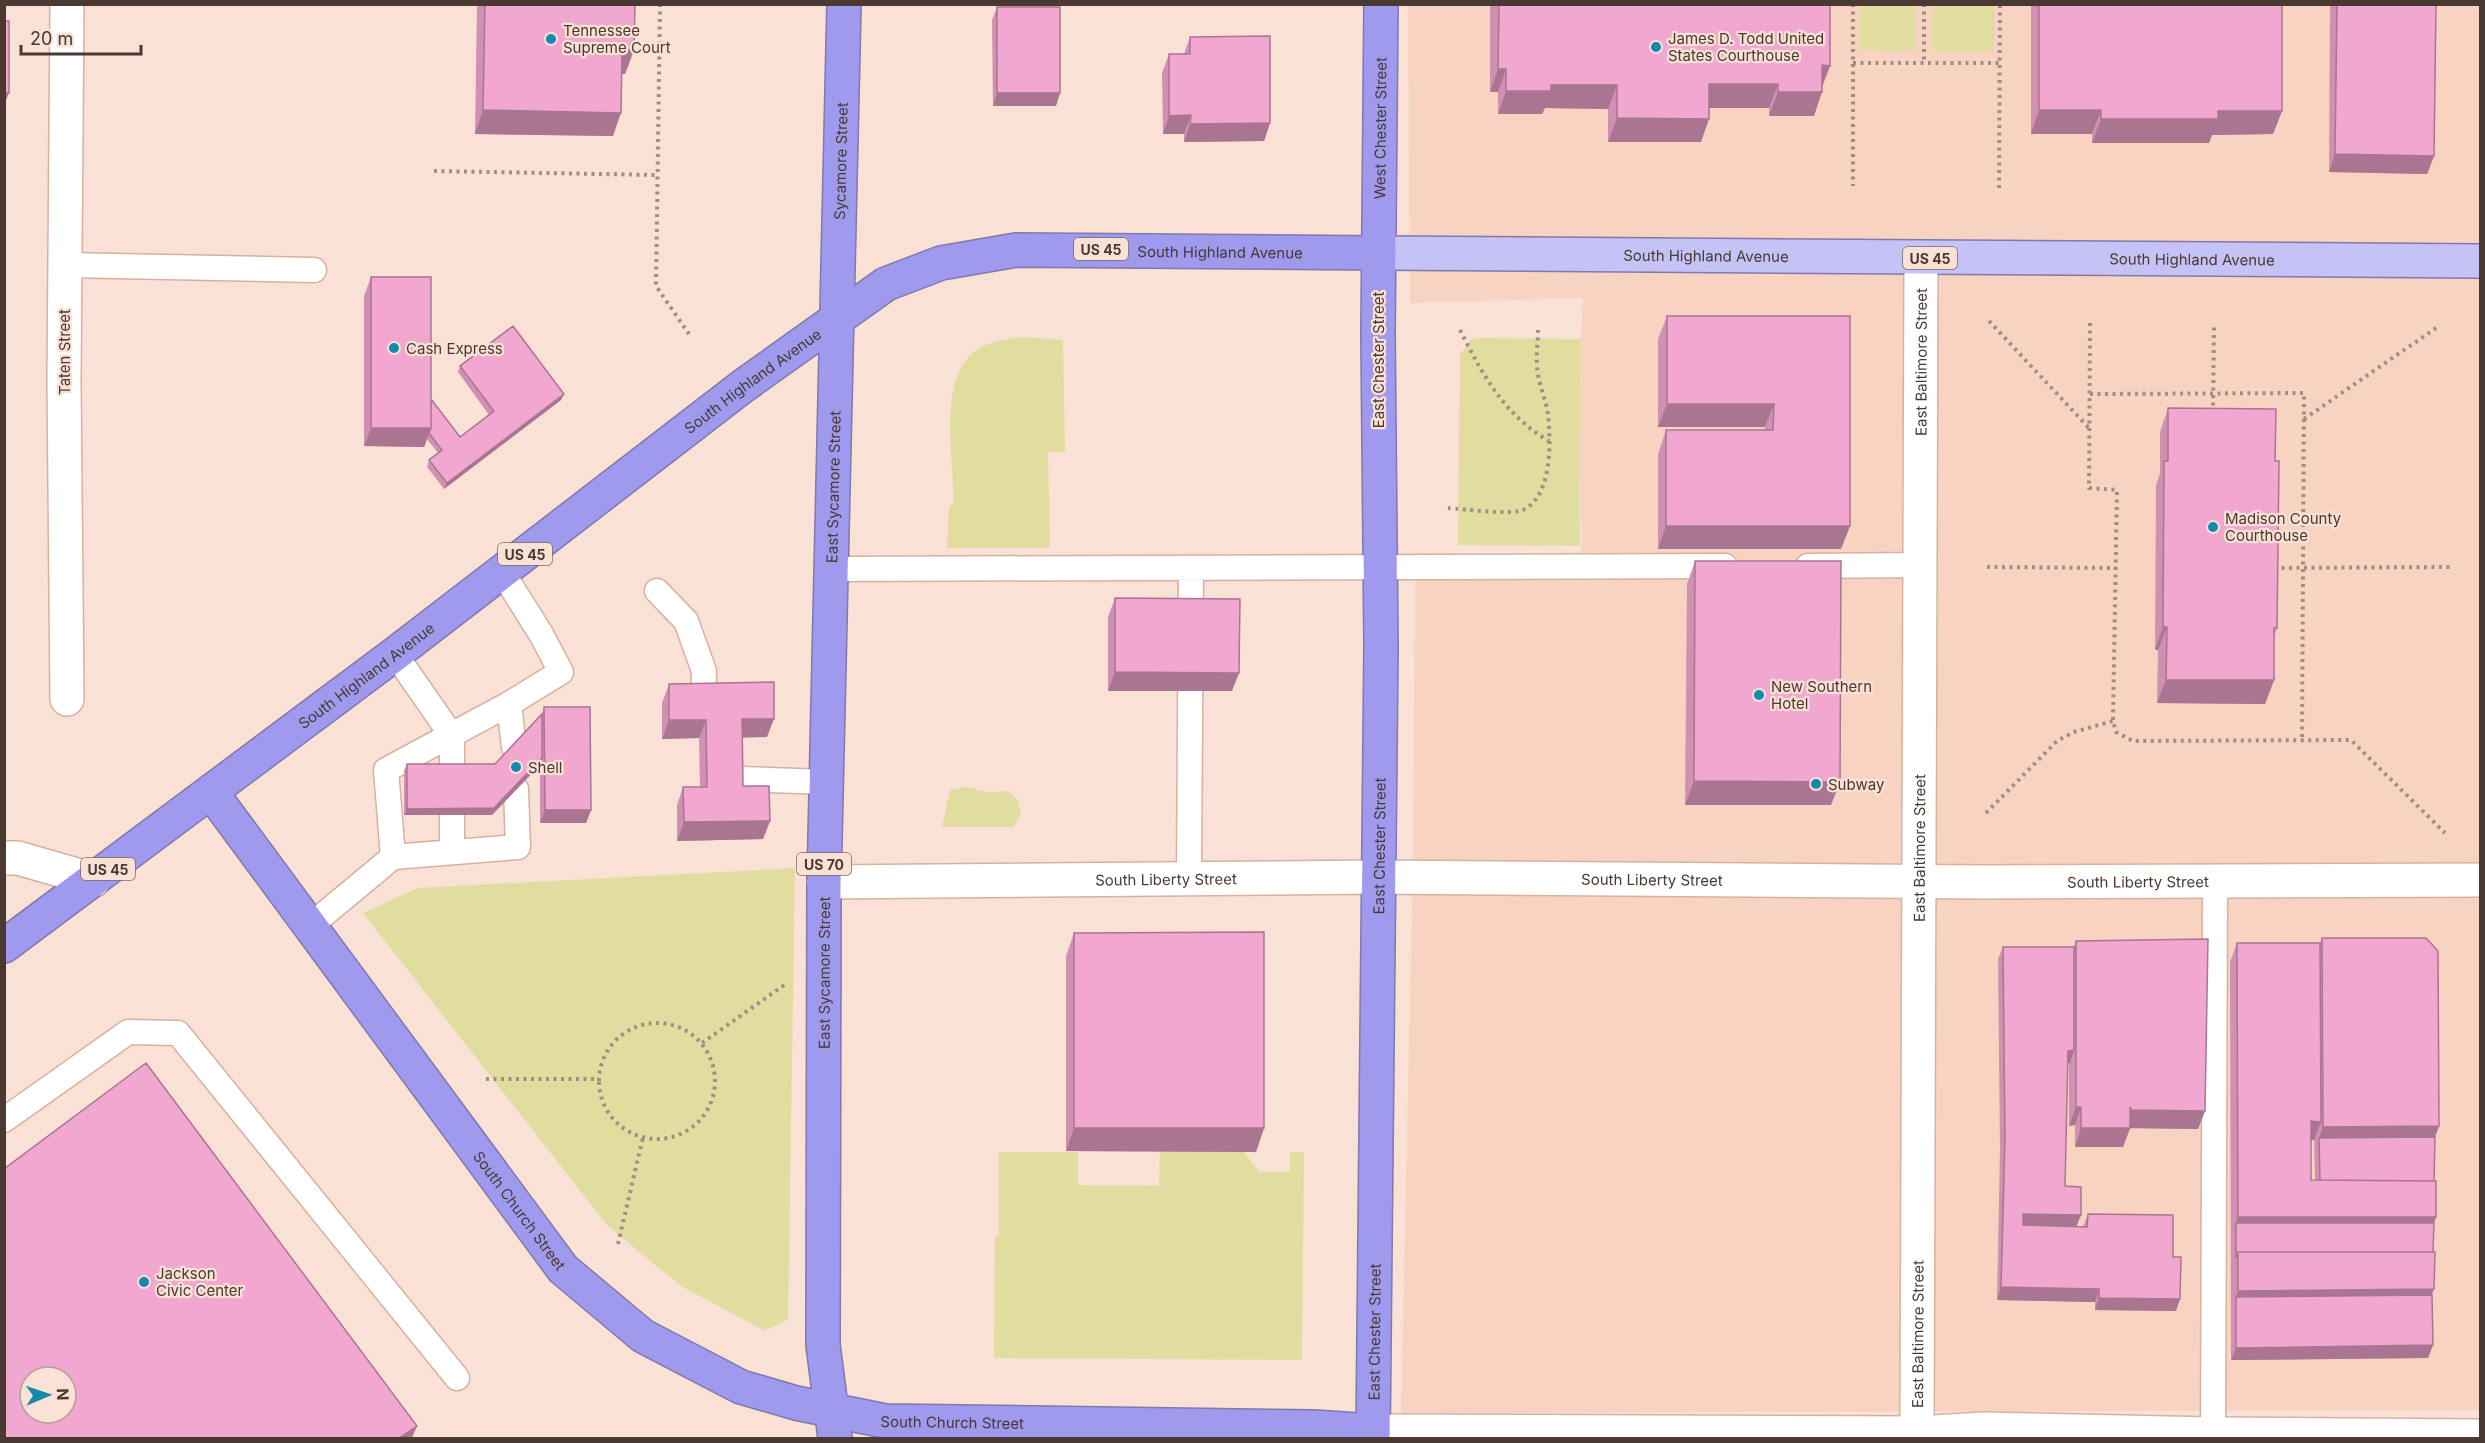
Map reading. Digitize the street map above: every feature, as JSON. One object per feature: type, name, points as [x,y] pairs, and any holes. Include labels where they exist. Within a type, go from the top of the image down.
[{"type":"highway","name":"Sycamore Street","points":[[839,317],[844,4]]},
{"type":"highway","name":"West Chester Street","points":[[1379,253],[1381,4]]},
{"type":"highway","name":"South Highland Avenue","points":[[4,946],[395,654],[743,386],[886,284],[941,263],[1016,250],[1379,253]]},
{"type":"highway","name":"East Chester Street","points":[[1373,1435],[1380,569],[1379,253]]},
{"type":"highway","name":"East Sycamore Street","points":[[832,1424],[823,1346],[824,882],[839,317]]},
{"type":"highway","name":"South Church Street","points":[[211,792],[563,1269],[642,1336],[741,1387],[832,1424],[885,1421],[1312,1427],[1373,1435]]},
{"type":"main road","name":"South Highland Avenue","points":[[1379,253],[2481,261]]},
{"type":"street","name":"Taten Street","points":[[67,4],[64,266],[67,699]]},
{"type":"street","name":"East Baltimore Street","points":[[1917,1436],[1921,258]]},
{"type":"street","points":[[4,858],[18,858],[94,880]]},
{"type":"street","name":"South Liberty Street","points":[[824,882],[1378,877],[1919,881],[2481,880]]},
{"type":"street","name":"South Church Street","points":[[1373,1435],[1917,1436],[1983,1429],[2213,1436],[2481,1436]]},
{"type":"lane","points":[[64,266],[314,270]]},
{"type":"lane","points":[[1782,566],[1921,565]]},
{"type":"lane","points":[[831,569],[1746,566]]},
{"type":"lane","points":[[1190,878],[1191,569]]},
{"type":"lane","points":[[393,857],[386,770],[452,736],[561,672],[541,634],[502,572]]},
{"type":"lane","points":[[657,591],[686,621],[704,671],[703,728],[712,765],[743,779],[826,782]]},
{"type":"lane","points":[[395,654],[452,736],[452,770]]},
{"type":"lane","points":[[509,704],[514,747]]},
{"type":"lane","points":[[310,926],[393,857],[518,847],[516,789]]},
{"type":"lane","points":[[452,814],[452,852]]},
{"type":"lane","points":[[2213,1436],[2215,881]]},
{"type":"lane","points":[[4,1120],[128,1032],[178,1033],[457,1378]]},
{"type":"path","points":[[660,4],[656,286],[689,334]]},
{"type":"path","points":[[1853,4],[1853,186]]},
{"type":"path","points":[[1924,4],[1924,63]]},
{"type":"path","points":[[1999,188],[2000,4]]},
{"type":"path","points":[[1853,63],[2000,63]]},
{"type":"path","points":[[434,171],[657,175]]},
{"type":"path","points":[[1989,321],[2090,429]]},
{"type":"path","points":[[2090,323],[2089,489],[2117,490],[2113,721],[2116,732],[2133,741],[2351,740],[2445,833]]},
{"type":"path","points":[[2213,422],[2214,324]]},
{"type":"path","points":[[2304,419],[2439,326]]},
{"type":"path","points":[[1460,330],[1497,395],[1534,432],[1549,441]]},
{"type":"path","points":[[1448,508],[1507,513],[1524,510],[1535,500],[1546,476],[1549,441],[1548,414],[1537,368],[1538,330]]},
{"type":"path","points":[[2090,394],[2304,393],[2302,741]]},
{"type":"path","points":[[1987,567],[2116,568]]},
{"type":"path","points":[[2270,568],[2454,567]]},
{"type":"path","points":[[1986,813],[2057,741],[2074,732],[2113,721]]},
{"type":"path","points":[[702,1043],[796,976]]},
{"type":"path","points":[[655,1022],[674,1024],[690,1032],[702,1043],[713,1063],[716,1081],[712,1101],[702,1118],[687,1131],[669,1139],[629,1134],[614,1122],[603,1104],[598,1085],[599,1078],[600,1066],[607,1049],[620,1035],[636,1026],[655,1022]]},
{"type":"path","points":[[486,1079],[599,1078]]},
{"type":"path","points":[[618,1244],[643,1137]]},
{"type":"shaded area","points":[[1408,5],[2480,5],[2480,1410],[1401,1413],[1413,862],[1415,578],[1581,578],[1583,298],[1410,303]]},
{"type":"shaded area","points":[[1859,5],[1915,5],[1915,51],[1859,50]]},
{"type":"shaded area","points":[[1933,5],[1994,5],[1994,51],[1932,51]]},
{"type":"shaded area","points":[[1019,337],[1063,340],[1065,452],[1048,452],[1050,548],[947,548],[949,507],[953,503],[950,417],[958,375],[968,358],[983,346]]},
{"type":"shaded area","points":[[1480,338],[1581,339],[1580,546],[1458,545],[1460,355],[1470,340]]},
{"type":"shaded area","points":[[964,787],[989,792],[1008,791],[1018,800],[1021,814],[1014,827],[942,827],[950,790]]},
{"type":"shaded area","points":[[795,868],[788,1319],[765,1331],[681,1286],[607,1225],[363,913],[418,888]]},
{"type":"shaded area","points":[[1160,1151],[1244,1152],[1259,1172],[1290,1172],[1290,1152],[1304,1152],[1302,1360],[994,1358],[995,1237],[999,1236],[999,1152],[1078,1152],[1078,1185],[1159,1186]]},
{"type":"building","points":[[4,4],[5,21],[9,21],[9,93],[5,93],[5,217]]},
{"type":"building","name":"Tennessee Supreme Court","points":[[485,4],[635,4],[634,50],[622,50],[621,113],[483,110]]},
{"type":"building","name":"James D. Todd United States Courthouse","points":[[1499,4],[1830,4],[1830,66],[1822,65],[1822,92],[1778,92],[1778,84],[1709,84],[1709,119],[1617,118],[1617,85],[1551,85],[1551,91],[1506,91],[1506,69],[1498,69]]},
{"type":"building","points":[[2039,4],[2282,4],[2282,111],[2218,111],[2218,119],[2101,119],[2101,110],[2039,110]]},
{"type":"building","points":[[2337,4],[2436,4],[2434,156],[2335,154]]},
{"type":"building","points":[[997,7],[1060,7],[1060,93],[997,93]]},
{"type":"building","points":[[1270,36],[1270,123],[1190,124],[1191,115],[1169,116],[1169,54],[1190,54],[1190,37]]},
{"type":"building","name":"Cash Express","points":[[371,277],[431,277],[431,428],[371,428]]},
{"type":"building","points":[[1667,316],[1850,316],[1850,526],[1666,526],[1666,430],[1773,430],[1774,404],[1667,404]]},
{"type":"building","points":[[513,326],[564,394],[447,483],[429,460],[442,450],[429,433],[431,399],[460,437],[494,411],[460,366]]},
{"type":"building","name":"Madison County Courthouse","points":[[2168,408],[2276,409],[2275,461],[2279,461],[2277,628],[2274,628],[2274,680],[2166,680],[2167,627],[2163,627],[2164,461],[2168,461]]},
{"type":"building","name":"New Southern Hotel","points":[[1695,561],[1841,561],[1840,782],[1694,781]]},
{"type":"building","points":[[1115,598],[1240,599],[1239,673],[1115,672]]},
{"type":"building","points":[[774,682],[774,719],[742,719],[743,786],[769,786],[770,821],[684,822],[683,787],[707,787],[706,720],[669,720],[669,684]]},
{"type":"building","points":[[544,707],[590,707],[591,810],[545,810]]},
{"type":"building","name":"Shell","points":[[542,714],[542,758],[494,808],[407,809],[407,764],[495,764]]},
{"type":"building","points":[[1264,932],[1264,1128],[1074,1128],[1074,933]]},
{"type":"building","points":[[2322,938],[2426,938],[2438,951],[2439,1126],[2323,1127]]},
{"type":"building","points":[[2208,939],[2205,1111],[2131,1110],[2130,1107],[2130,1128],[2081,1128],[2081,1107],[2076,1107],[2076,941]]},
{"type":"building","points":[[2237,943],[2320,943],[2321,1122],[2311,1121],[2311,1180],[2436,1181],[2436,1217],[2238,1217]]},
{"type":"building","points":[[2003,947],[2074,947],[2074,1050],[2068,1051],[2065,1186],[2081,1187],[2081,1215],[2023,1214],[2023,1225],[2087,1227],[2088,1214],[2173,1215],[2173,1257],[2181,1257],[2180,1299],[2099,1298],[2099,1289],[2001,1287],[2005,1137]]},
{"type":"building","name":"Jackson Civic Center","points":[[146,1063],[417,1426],[399,1438],[4,1438],[4,1169]]},
{"type":"building","points":[[2435,1137],[2434,1181],[2320,1180],[2319,1138]]},
{"type":"building","points":[[2236,1223],[2434,1223],[2433,1252],[2238,1252],[2236,1258]]},
{"type":"building","points":[[2238,1252],[2435,1252],[2434,1289],[2238,1291]]},
{"type":"building","points":[[2432,1295],[2433,1345],[2236,1348],[2236,1297]]},
{"type":"place","name":"Tennessee Supreme Court","points":[[551,39]]},
{"type":"place","name":"James D. Todd United States Courthouse","points":[[1656,47]]},
{"type":"place","name":"Cash Express","points":[[394,348]]},
{"type":"place","name":"Madison County Courthouse","points":[[2213,527]]},
{"type":"place","name":"New Southern Hotel","points":[[1759,695]]},
{"type":"place","name":"Shell","points":[[516,767]]},
{"type":"place","name":"Subway","points":[[1816,784]]},
{"type":"place","name":"Jackson Civic Center","points":[[144,1282]]}]
